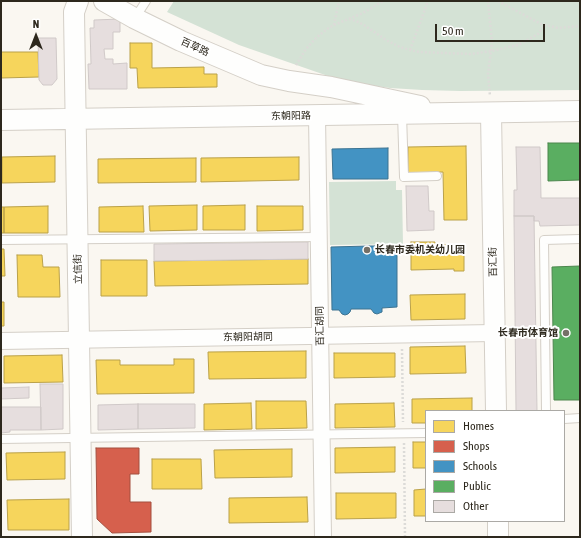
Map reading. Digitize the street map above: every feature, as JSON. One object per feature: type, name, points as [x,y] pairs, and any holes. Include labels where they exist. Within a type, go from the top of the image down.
[{"type":"street","name":"立信街","points":[[78,1],[74,12],[82,537]]},
{"type":"street","name":"百草路","points":[[104,1],[134,18],[181,41],[261,75],[289,81]]},
{"type":"street","points":[[289,81],[331,87],[455,113]]},
{"type":"street","points":[[289,81],[303,88],[312,96],[316,105],[317,115]]},
{"type":"street","name":"东朝阳路","points":[[1,120],[580,111]]},
{"type":"street","name":"百汇街","points":[[491,113],[496,410]]},
{"type":"street","name":"百汇胡同","points":[[317,115],[323,537]]},
{"type":"street","name":"东朝阳胡同","points":[[1,341],[494,333]]},
{"type":"street","points":[[498,522],[498,537]]},
{"type":"lane","points":[[134,18],[146,1]]},
{"type":"lane","points":[[402,114],[404,177],[437,176]]},
{"type":"lane","points":[[1,240],[319,237]]},
{"type":"lane","points":[[546,410],[544,240],[580,239]]},
{"type":"lane","points":[[565,419],[580,418]]},
{"type":"lane","points":[[1,439],[425,433]]},
{"type":"path","points":[[334,25],[339,1]]},
{"type":"path","points":[[289,81],[297,62],[316,38],[334,25],[363,13],[382,1]]},
{"type":"path","points":[[410,50],[428,1]]},
{"type":"path","points":[[488,1],[492,42],[488,74],[491,113]]},
{"type":"path","points":[[498,1],[545,25],[558,28],[580,26]]},
{"type":"path","points":[[349,19],[364,25],[386,40],[410,50],[419,52],[472,54],[518,45],[538,34],[545,25]]},
{"type":"green space","points":[[174,1],[580,1],[580,90],[422,90],[362,84],[328,76],[239,45],[167,12]]},
{"type":"green space","points":[[396,181],[396,190],[402,190],[403,244],[330,245],[329,182]]},
{"type":"building: Homes","points":[[130,43],[152,43],[152,68],[204,67],[204,74],[217,74],[217,87],[138,88],[137,68],[130,68]]},
{"type":"building: Homes","points":[[1,52],[38,52],[39,77],[1,78]]},
{"type":"building: Homes","points":[[466,146],[467,220],[444,220],[443,172],[408,173],[408,147]]},
{"type":"building: Homes","points":[[55,156],[55,182],[2,183],[2,157]]},
{"type":"building: Homes","points":[[299,157],[299,180],[201,182],[201,158]]},
{"type":"building: Homes","points":[[196,158],[196,182],[98,183],[98,159]]},
{"type":"building: Homes","points":[[197,205],[197,230],[150,231],[149,206]]},
{"type":"building: Homes","points":[[245,205],[245,230],[203,230],[203,206]]},
{"type":"building: Homes","points":[[48,206],[48,233],[4,233],[4,207]]},
{"type":"building: Homes","points":[[143,206],[144,232],[99,232],[99,207]]},
{"type":"building: Homes","points":[[257,206],[303,206],[303,230],[257,231]]},
{"type":"building: Homes","points":[[1,207],[4,207],[4,233],[1,233]]},
{"type":"building: Homes","points":[[411,242],[435,242],[435,245],[464,245],[464,271],[454,271],[454,269],[411,270]]},
{"type":"building: Homes","points":[[1,249],[4,249],[5,276],[1,276]]},
{"type":"building: Homes","points":[[17,255],[42,255],[43,267],[59,267],[60,297],[18,297]]},
{"type":"building: Homes","points":[[308,259],[308,284],[155,286],[154,261]]},
{"type":"building: Homes","points":[[101,260],[147,260],[147,296],[101,296]]},
{"type":"building: Homes","points":[[465,294],[465,319],[411,320],[410,295]]},
{"type":"building: Homes","points":[[1,302],[4,302],[4,326],[1,326]]},
{"type":"building: Homes","points":[[465,346],[466,373],[410,374],[410,347]]},
{"type":"building: Homes","points":[[306,351],[306,378],[209,379],[208,352]]},
{"type":"building: Homes","points":[[334,353],[395,353],[395,377],[334,378]]},
{"type":"building: Homes","points":[[62,355],[63,382],[4,383],[4,356]]},
{"type":"building: Homes","points":[[174,359],[194,359],[194,393],[97,394],[96,360],[120,360],[120,365],[174,365]]},
{"type":"building: Homes","points":[[472,398],[472,410],[425,410],[425,423],[412,423],[412,399]]},
{"type":"building: Homes","points":[[256,401],[306,401],[307,428],[256,429]]},
{"type":"building: Homes","points":[[251,403],[252,429],[204,430],[204,404]]},
{"type":"building: Homes","points":[[394,403],[395,427],[335,428],[335,404]]},
{"type":"building: Homes","points":[[413,442],[425,442],[425,468],[413,468]]},
{"type":"building: Homes","points":[[395,447],[395,472],[335,473],[335,448]]},
{"type":"building: Homes","points":[[292,449],[292,477],[215,478],[214,450]]},
{"type":"building: Homes","points":[[65,452],[65,479],[7,480],[6,453]]},
{"type":"building: Homes","points":[[152,459],[201,459],[202,489],[152,489]]},
{"type":"building: Homes","points":[[425,489],[425,516],[414,516],[414,490]]},
{"type":"building: Homes","points":[[336,493],[396,493],[396,518],[336,519]]},
{"type":"building: Homes","points":[[307,497],[308,522],[229,523],[229,498]]},
{"type":"building: Homes","points":[[69,499],[69,530],[8,530],[7,500]]},
{"type":"building: Shops","points":[[96,448],[139,448],[139,474],[130,474],[130,502],[151,502],[151,532],[112,533],[97,519]]},
{"type":"building: Schools","points":[[388,148],[388,179],[333,179],[332,149]]},
{"type":"building: Schools","points":[[397,246],[397,307],[382,308],[382,312],[377,314],[371,309],[351,309],[348,314],[345,315],[339,310],[332,310],[331,247]]},
{"type":"building: Public","points":[[548,143],[580,143],[580,180],[548,181]]},
{"type":"building: Public","name":"长春市体育馆","points":[[580,266],[580,400],[554,400],[552,267]]},
{"type":"building: Other","points":[[120,19],[120,32],[113,32],[113,49],[104,49],[105,59],[113,59],[113,64],[127,63],[127,89],[89,89],[88,64],[91,64],[90,28],[94,28],[94,20]]},
{"type":"building: Other","points":[[38,38],[56,38],[57,79],[52,85],[43,85],[39,80]]},
{"type":"building: Other","points":[[516,147],[540,147],[541,198],[580,198],[580,225],[540,226],[539,221],[534,221],[534,216],[514,216],[514,190],[517,190]]},
{"type":"building: Other","points":[[406,186],[428,186],[429,211],[434,211],[434,230],[407,231]]},
{"type":"building: Other","points":[[514,216],[534,216],[537,410],[516,410]]},
{"type":"building: Other","points":[[308,242],[308,259],[154,261],[154,244]]},
{"type":"building: Other","points":[[40,384],[63,384],[63,429],[41,430]]},
{"type":"building: Other","points":[[29,387],[29,398],[1,399],[1,388]]},
{"type":"building: Other","points":[[138,404],[138,429],[98,430],[98,405]]},
{"type":"building: Other","points":[[138,404],[195,404],[195,428],[138,429]]},
{"type":"building: Other","points":[[1,407],[41,407],[41,430],[10,430],[10,432],[1,433]]},
{"type":"place","name":"长春市委机关幼儿园","points":[[367,250]]},
{"type":"place","name":"长春市体育馆","points":[[566,333]]}]
